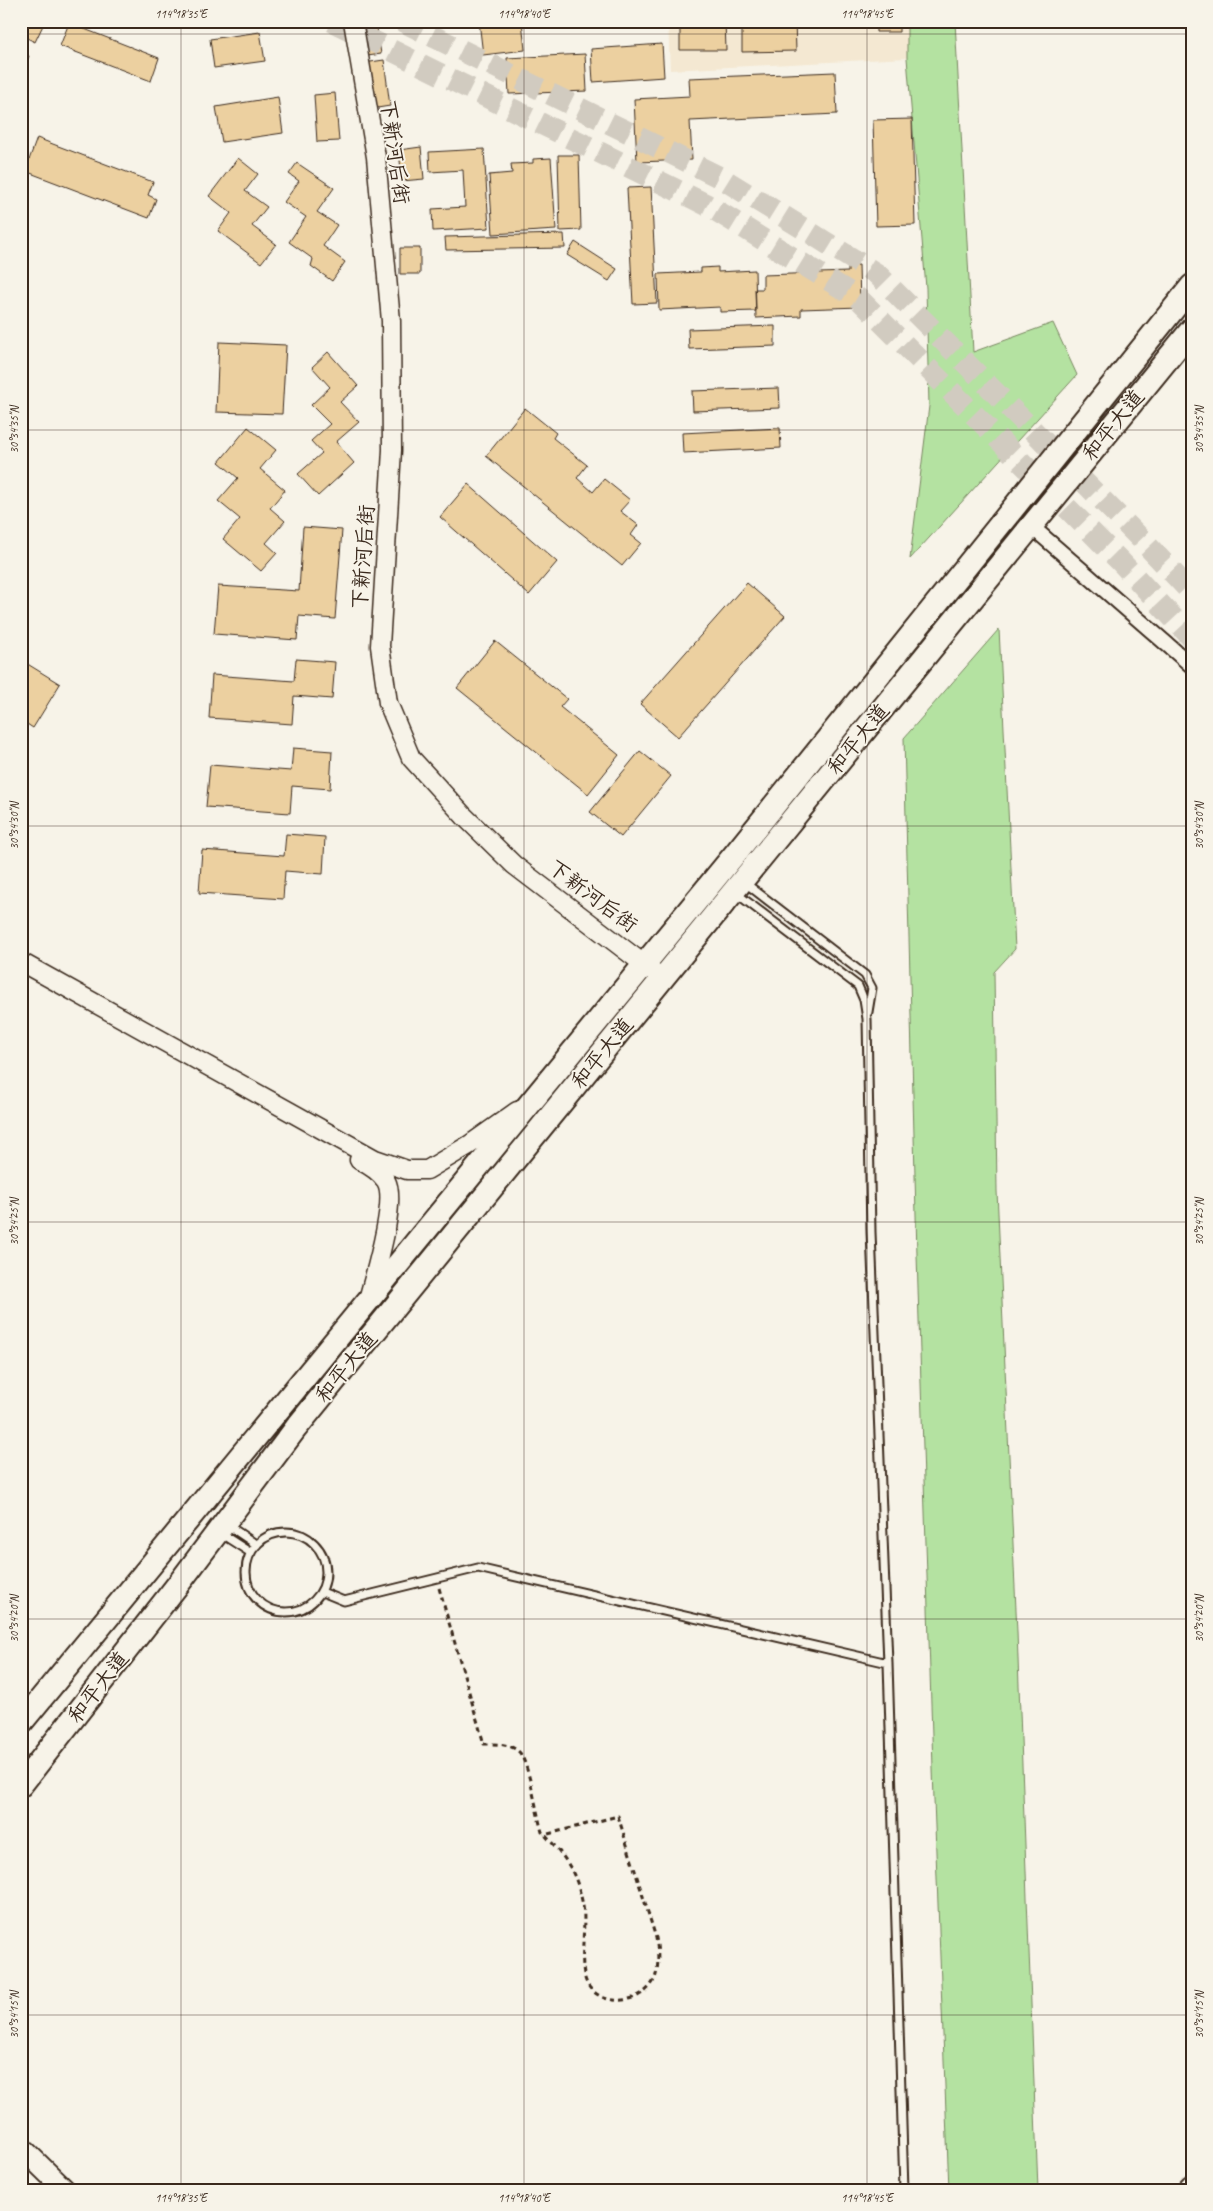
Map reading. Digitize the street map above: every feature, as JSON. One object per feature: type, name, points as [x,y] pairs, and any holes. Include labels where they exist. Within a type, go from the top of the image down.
[{"type":"main road","name":"和平大道","points":[[21,1722],[645,964],[1192,286]]},
{"type":"main road","name":"和平大道","points":[[21,1785],[296,1428],[1192,329]]},
{"type":"main road","points":[[21,2147],[65,2190]]},
{"type":"street","name":"下新河后街","points":[[353,21],[376,157],[391,321],[392,450],[380,646],[388,703],[411,758],[464,816],[514,865],[645,964],[662,979]]},
{"type":"street","points":[[1031,526],[1192,666]]},
{"type":"street","points":[[21,962],[375,1158],[407,1170],[426,1170],[470,1145],[537,1095]]},
{"type":"street","points":[[21,969],[372,1166],[387,1182],[390,1197],[388,1215],[368,1301]]},
{"type":"lane","points":[[738,886],[858,986],[864,1000],[867,1019],[871,1232],[888,1663],[904,2190]]},
{"type":"lane","points":[[738,886],[865,974],[872,988],[867,1019]]},
{"type":"lane","points":[[221,1527],[257,1544]]},
{"type":"lane","points":[[221,1527],[251,1553]]},
{"type":"lane","points":[[290,1532],[306,1537],[314,1543],[325,1561],[327,1571],[322,1592],[311,1603],[298,1611],[282,1612],[267,1608],[258,1601],[248,1584],[246,1573],[251,1553],[257,1544],[275,1534],[290,1532]]},
{"type":"lane","points":[[322,1592],[344,1601],[478,1568],[888,1663]]},
{"type":"path","points":[[436,1578],[484,1744],[507,1746],[520,1754],[525,1765],[542,1832],[544,1835],[567,1860],[580,1893],[585,1921],[583,1970],[588,1987],[600,1996],[625,2001],[646,1991],[656,1976],[658,1952],[656,1938],[618,1816],[544,1835]]},
{"type":"shaded area","points":[[668,21],[907,21],[907,58],[670,70]]},
{"type":"green space","points":[[907,21],[955,21],[973,352],[1053,323],[1077,375],[910,559],[929,406],[926,288],[907,58]]},
{"type":"green space","points":[[999,629],[1015,949],[994,972],[997,1191],[1017,1632],[1038,2190],[949,2190],[934,1800],[917,1255],[904,738]]},
{"type":"building","points":[[21,21],[45,21],[35,42],[21,35]]},
{"type":"building","points":[[356,21],[376,21],[381,54],[361,57]]},
{"type":"building","points":[[397,21],[461,21],[398,30]]},
{"type":"building","points":[[479,21],[522,21],[525,50],[483,55]]},
{"type":"building","points":[[680,21],[725,21],[726,50],[680,50]]},
{"type":"building","points":[[742,21],[795,21],[796,51],[742,52]]},
{"type":"building","points":[[876,21],[899,21],[899,32],[876,32]]},
{"type":"building","points":[[69,23],[159,58],[151,81],[60,46]]},
{"type":"building","points":[[260,32],[265,61],[214,68],[210,39]]},
{"type":"building","points":[[662,44],[664,77],[593,82],[591,49]]},
{"type":"building","points":[[21,53],[29,56],[21,75]]},
{"type":"building","points":[[585,54],[587,91],[509,94],[507,58]]},
{"type":"building","points":[[384,60],[390,106],[371,109],[364,63]]},
{"type":"building","points":[[835,72],[837,114],[690,121],[692,160],[637,162],[634,99],[690,96],[689,78]]},
{"type":"building","points":[[335,93],[339,141],[317,142],[314,95]]},
{"type":"building","points":[[278,97],[283,133],[222,142],[216,107]]},
{"type":"building","points":[[912,119],[915,225],[876,226],[873,120]]},
{"type":"building","points":[[37,138],[153,182],[148,195],[156,199],[149,218],[25,171]]},
{"type":"building","points":[[421,147],[424,179],[402,181],[399,150]]},
{"type":"building","points":[[484,149],[489,228],[433,231],[432,209],[465,207],[463,170],[430,172],[429,152]]},
{"type":"building","points":[[558,155],[579,155],[581,230],[560,231]]},
{"type":"building","points":[[238,158],[258,174],[245,191],[267,207],[252,226],[276,244],[261,263],[218,231],[231,213],[209,196]]},
{"type":"building","points":[[551,158],[556,230],[493,234],[489,175],[512,173],[511,164],[533,163],[533,159]]},
{"type":"building","points":[[297,163],[334,188],[317,212],[337,225],[323,246],[345,262],[332,281],[311,266],[313,259],[289,242],[306,217],[284,202],[299,181],[289,174]]},
{"type":"building","points":[[651,187],[657,303],[633,304],[627,188]]},
{"type":"building","points":[[564,234],[565,248],[446,250],[445,237]]},
{"type":"building","points":[[575,242],[617,269],[609,281],[567,255]]},
{"type":"building","points":[[400,248],[420,248],[420,274],[400,274]]},
{"type":"building","points":[[859,265],[860,307],[801,309],[801,316],[756,318],[755,289],[763,289],[763,275],[848,272],[848,266]]},
{"type":"building","points":[[718,267],[718,272],[755,270],[756,311],[720,312],[720,307],[659,310],[658,274],[701,272],[701,268]]},
{"type":"building","points":[[775,326],[775,346],[689,349],[688,329]]},
{"type":"building","points":[[219,342],[286,345],[282,414],[216,412]]},
{"type":"building","points":[[328,352],[358,386],[340,402],[359,422],[336,442],[354,463],[318,496],[298,474],[322,453],[311,441],[330,424],[311,405],[330,387],[312,367]]},
{"type":"building","points":[[779,388],[780,408],[693,411],[692,391]]},
{"type":"building","points":[[525,408],[556,433],[553,438],[587,465],[577,478],[593,492],[604,479],[630,500],[620,511],[638,525],[631,535],[641,543],[622,566],[486,456]]},
{"type":"building","points":[[248,427],[276,450],[260,469],[285,490],[270,508],[285,521],[266,543],[277,553],[261,571],[223,539],[240,519],[218,501],[238,478],[219,462]]},
{"type":"building","points":[[780,428],[781,448],[683,453],[682,433]]},
{"type":"building","points":[[468,484],[557,562],[529,595],[440,517]]},
{"type":"building","points":[[303,527],[342,530],[335,619],[299,616],[297,640],[214,634],[218,586],[299,591]]},
{"type":"building","points":[[747,583],[785,616],[678,737],[640,704]]},
{"type":"building","points":[[495,641],[567,699],[560,707],[619,755],[588,794],[457,688]]},
{"type":"building","points":[[296,659],[335,662],[332,699],[294,696],[292,724],[209,718],[212,675],[294,681]]},
{"type":"building","points":[[21,660],[60,684],[33,728],[21,720]]},
{"type":"building","points":[[293,748],[332,751],[330,789],[292,786],[290,813],[206,807],[210,765],[291,771]]},
{"type":"building","points":[[640,751],[671,776],[621,837],[590,812]]},
{"type":"building","points":[[286,834],[325,837],[323,874],[285,871],[283,899],[199,893],[202,850],[284,856]]},
{"type":"tunnel","points":[[332,21],[707,205],[858,298],[1120,561],[1192,638]]},
{"type":"tunnel","points":[[402,21],[723,179],[877,274],[1141,539],[1192,593]]}]
